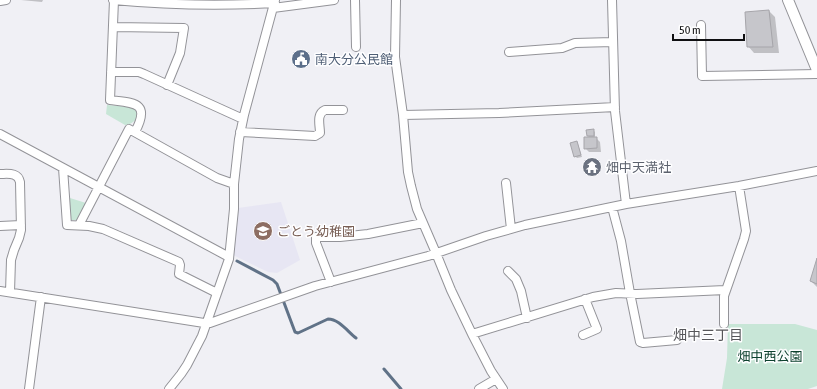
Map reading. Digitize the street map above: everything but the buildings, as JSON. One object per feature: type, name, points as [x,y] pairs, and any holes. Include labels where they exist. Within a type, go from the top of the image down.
[{"type":"street","points":[[0,1],[6,0]]},
{"type":"street","points":[[135,132],[141,120],[141,112],[136,105],[133,103],[110,100],[114,0],[155,4],[274,4],[334,0]]},
{"type":"street","points":[[355,0],[356,47]]},
{"type":"street","points":[[396,0],[395,57],[403,115],[407,160],[411,186],[417,209],[451,290],[472,334],[503,389]]},
{"type":"street","points":[[612,0],[615,107],[626,204]]},
{"type":"street","points":[[788,0],[817,70]]},
{"type":"street","points":[[169,389],[181,374],[202,336],[229,257],[234,209],[234,184],[240,132],[274,4]]},
{"type":"street","points":[[701,24],[702,76],[817,74]]},
{"type":"street","points":[[113,27],[184,28],[180,53],[167,85]]},
{"type":"street","points":[[509,52],[562,48],[575,43],[613,42]]},
{"type":"street","points":[[111,72],[138,72],[144,74],[243,119]]},
{"type":"street","points":[[403,115],[499,113],[615,107]]},
{"type":"street","points":[[240,132],[315,136],[320,133],[319,115],[322,111],[343,110]]},
{"type":"street","points":[[79,225],[129,129],[218,178],[234,184]]},
{"type":"street","points":[[0,134],[229,257]]},
{"type":"street","points":[[63,168],[67,225],[89,226],[103,229],[178,262],[180,265],[179,274],[217,294]]},
{"type":"street","points":[[0,291],[207,323],[315,286],[399,264],[525,225],[626,204],[817,172]]},
{"type":"street","points":[[0,174],[14,174],[19,177],[20,182],[21,225],[19,238],[11,260],[10,292]]},
{"type":"street","points":[[506,183],[511,229]]},
{"type":"street","points":[[724,324],[725,290],[746,231],[739,186]]},
{"type":"street","points":[[612,207],[621,241],[640,342],[677,340]]},
{"type":"street","points":[[331,282],[315,240],[316,237],[340,237],[368,234],[423,223]]},
{"type":"street","points":[[0,226],[21,225]]},
{"type":"street","points":[[508,271],[516,279],[527,318]]},
{"type":"street","points":[[472,334],[585,299],[616,293],[637,294],[725,290]]},
{"type":"street","points":[[30,389],[41,297]]},
{"type":"street","points":[[583,335],[597,329],[585,299]]},
{"type":"street","points":[[479,389],[496,379]]},
{"type":"shaded area","name":"ごとう幼稚園","points":[[281,202],[300,260],[277,273],[268,272],[233,255],[238,208]]},
{"type":"green space","points":[[107,105],[131,107],[137,112],[137,118],[132,123],[125,125],[106,114]]},
{"type":"green space","points":[[70,198],[86,203],[77,220],[70,220]]},
{"type":"green space","name":"畑中西公園","points":[[728,324],[795,324],[817,330],[817,386],[808,389],[722,389],[727,358]]},
{"type":"waterway","points":[[237,261],[273,280],[277,284],[295,332],[298,333],[328,319],[340,323],[356,338]]},
{"type":"waterway","points":[[384,369],[401,389]]},
{"type":"place","name":"南大分公民館","points":[[301,59]]},
{"type":"place","name":"畑中天満社","points":[[592,167]]},
{"type":"place","name":"ごとう幼稚園","points":[[263,231]]},
{"type":"district","name":"畑中三丁目","points":[[708,335]]}]
